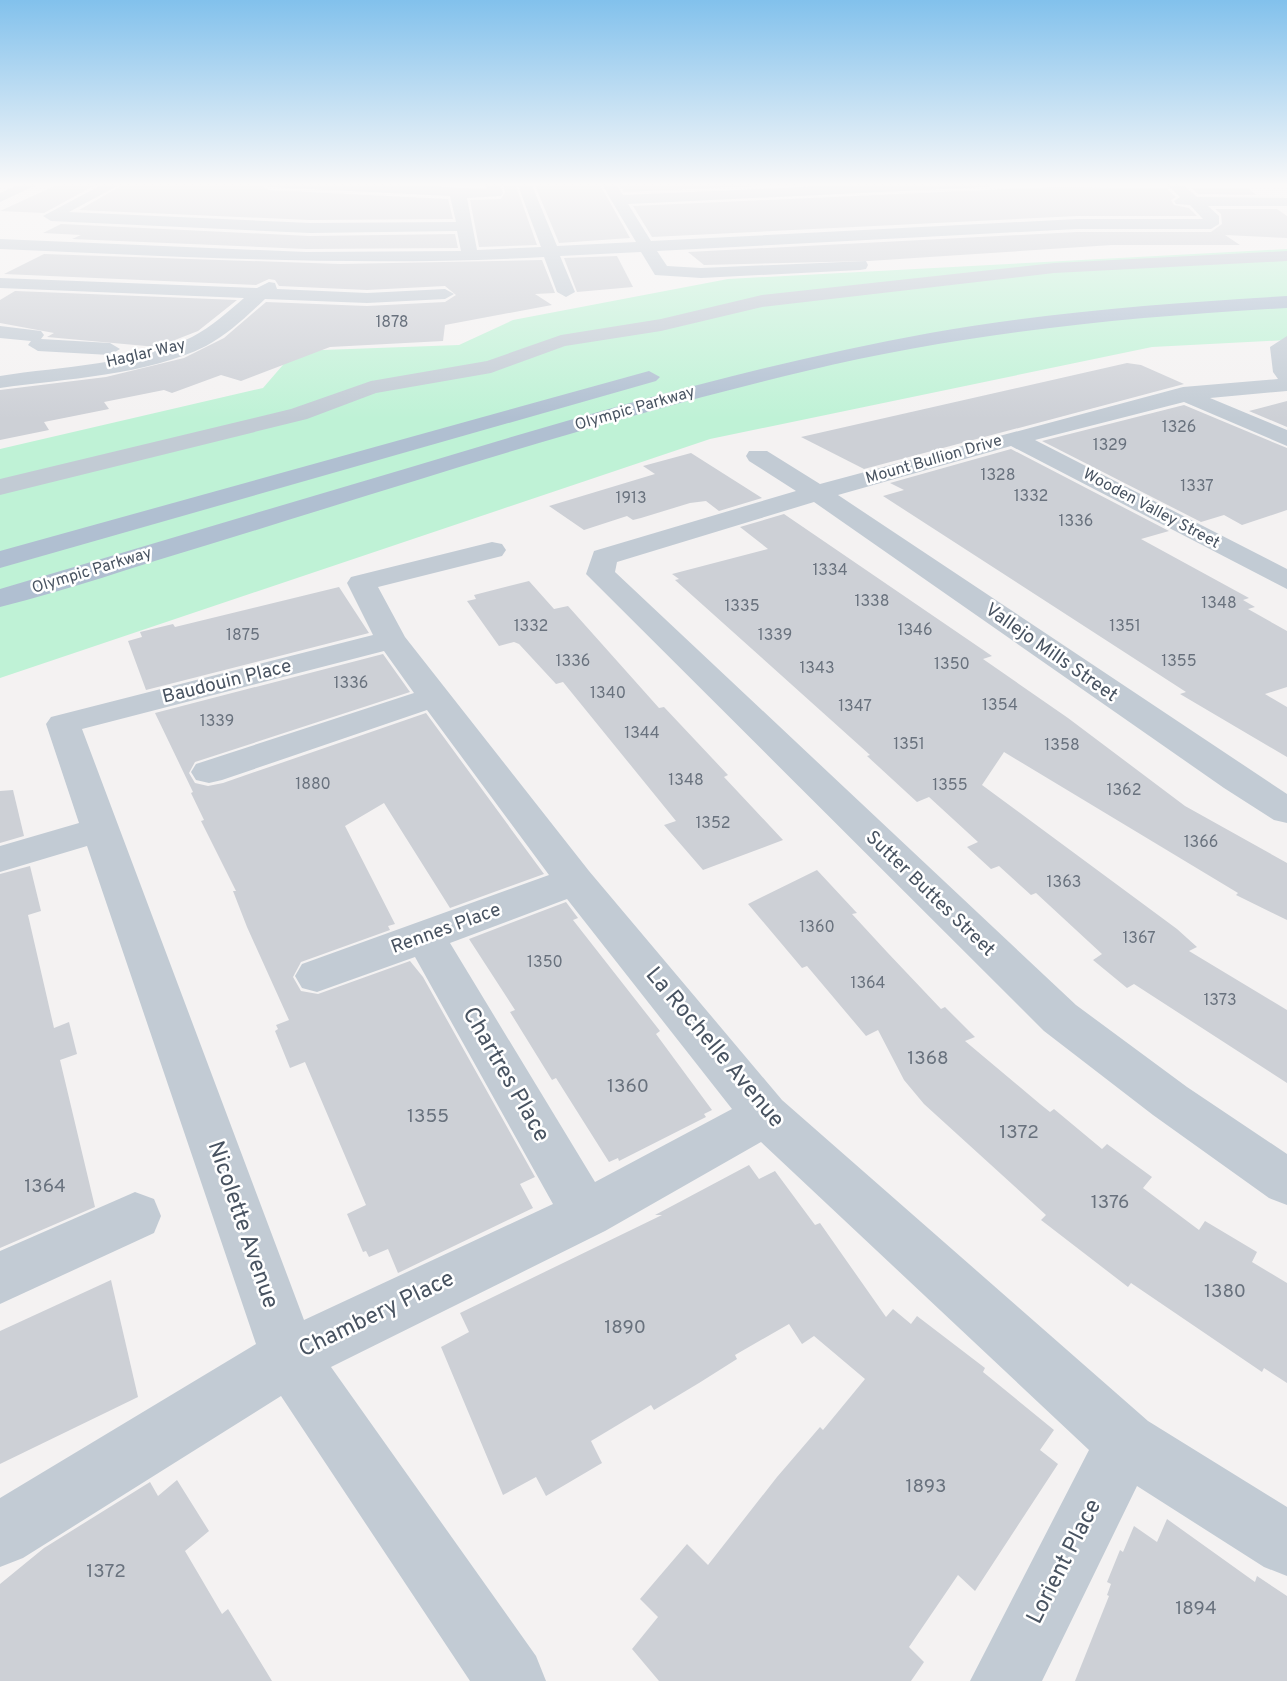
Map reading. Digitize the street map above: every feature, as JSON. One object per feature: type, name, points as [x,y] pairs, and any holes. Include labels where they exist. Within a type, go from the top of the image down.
[{"type":"main road","points":[[861,330],[1034,305],[1287,287]]},
{"type":"main road","name":"Olympic Parkway","points":[[0,598],[651,403],[796,366],[931,338],[1061,320],[1169,308],[1287,302]]},
{"type":"main road","name":"Olympic Parkway","points":[[0,560],[675,371]]},
{"type":"street","points":[[0,278],[31,261]]},
{"type":"street","name":"Haglar Way","points":[[0,383],[149,356],[191,345],[208,336],[300,261]]},
{"type":"street","points":[[555,261],[566,292]]},
{"type":"street","points":[[656,261],[661,271],[701,273],[874,264]]},
{"type":"street","points":[[0,487],[299,414],[371,387],[449,377],[491,367],[561,341],[661,326],[762,301],[1054,268],[1181,261]]},
{"type":"street","points":[[0,283],[367,298],[445,294]]},
{"type":"street","points":[[0,332],[36,340],[124,349],[149,356]]},
{"type":"street","points":[[1287,342],[1280,347],[1283,372],[1287,376]]},
{"type":"street","name":"Mount Bullion Drive","points":[[600,574],[604,557],[1014,438],[1183,394],[1218,388],[1287,385]]},
{"type":"street","points":[[1183,394],[1287,439]]},
{"type":"street","name":"Wooden Valley Street","points":[[1014,438],[1287,580]]},
{"type":"street","name":"Vallejo Mills Street","points":[[758,456],[1287,811]]},
{"type":"street","name":"La Rochelle Avenue","points":[[492,550],[361,583],[391,640],[437,696],[575,881],[765,1115],[1126,1443],[1287,1544]]},
{"type":"street","name":"Sutter Buttes Street","points":[[600,574],[1060,1018],[1170,1101],[1287,1181]]},
{"type":"street","name":"Baudouin Place","points":[[64,724],[391,640]]},
{"type":"street","points":[[209,772],[437,696]]},
{"type":"street","name":"Nicolette Avenue","points":[[64,724],[289,1357],[511,1681]]},
{"type":"street","points":[[0,859],[102,829]]},
{"type":"street","name":"Rennes Place","points":[[317,976],[575,881]]},
{"type":"street","name":"Chartres Place","points":[[425,937],[586,1214]]},
{"type":"street","name":"Chambery Place","points":[[0,1535],[289,1357],[586,1214],[765,1115]]},
{"type":"street","points":[[0,1278],[135,1216]]},
{"type":"street","name":"Lorient Place","points":[[1005,1681],[1126,1443]]},
{"type":"green space","points":[[1055,261],[1287,261],[1287,340],[1152,347],[710,439],[0,678],[0,449],[263,388],[295,351],[459,345],[513,320],[728,279]]},
{"type":"building","points":[[29,261],[340,264],[543,261],[555,293],[535,294],[552,305],[445,325],[443,341],[330,347],[241,381],[221,375],[172,393],[164,390],[104,402],[109,409],[44,422],[49,430],[0,440],[0,390],[106,377],[184,358],[224,338],[266,302],[367,306],[445,302],[456,295],[445,286],[367,290],[279,286],[275,280],[269,279],[256,285],[4,274]]},
{"type":"building","points":[[565,261],[620,261],[633,287],[577,292]]},
{"type":"building","points":[[700,261],[851,261],[704,265]]},
{"type":"building","points":[[15,291],[237,300],[198,331],[157,347],[47,337],[54,333],[0,323],[0,300]]},
{"type":"building","points":[[1127,363],[1141,365],[1184,384],[864,469],[801,437]]},
{"type":"building","points":[[1287,401],[1287,427],[1249,411]]},
{"type":"building","points":[[1184,405],[1287,448],[1287,510],[1242,525],[1224,515],[1201,522],[1042,441]]},
{"type":"building","points":[[1011,449],[1169,531],[1141,539],[1249,598],[1243,600],[1255,607],[1248,609],[1287,631],[1287,687],[1265,694],[1287,707],[1287,757],[1180,694],[1186,692],[883,496],[904,490],[890,483]]},
{"type":"building","points":[[691,453],[762,498],[719,511],[706,501],[690,503],[633,520],[627,516],[584,530],[549,506],[655,474],[643,466]]},
{"type":"building","points":[[784,514],[992,656],[983,659],[1068,718],[1185,806],[1287,863],[1287,920],[1236,895],[1238,893],[1004,752],[982,785],[1177,929],[1197,947],[1189,951],[1287,1010],[1287,1083],[1134,984],[1127,988],[1093,960],[1102,954],[1036,893],[1031,895],[999,866],[991,869],[967,847],[978,842],[929,797],[917,802],[867,756],[870,755],[675,580],[679,579],[672,574],[768,549],[740,527]]},
{"type":"building","points":[[529,581],[554,609],[568,606],[659,708],[664,707],[728,775],[724,777],[783,840],[703,870],[664,825],[676,821],[563,682],[556,684],[519,644],[514,642],[499,646],[467,601],[476,599],[474,595]]},
{"type":"building","points":[[339,587],[369,633],[146,690],[128,641],[142,637],[140,632],[173,624],[175,627]]},
{"type":"building","points":[[383,654],[410,692],[195,762],[189,773],[195,783],[208,786],[223,783],[426,713],[544,874],[450,908],[384,803],[345,826],[395,924],[388,926],[390,930],[301,962],[293,977],[301,991],[318,994],[410,961],[423,977],[535,1177],[520,1184],[533,1208],[398,1273],[388,1249],[369,1257],[366,1251],[363,1252],[347,1214],[366,1205],[305,1062],[290,1068],[275,1031],[278,1029],[276,1025],[289,1020],[247,927],[233,891],[236,891],[201,821],[204,820],[191,793],[193,792],[155,713]]},
{"type":"building","points":[[13,790],[24,836],[0,843],[0,791]]},
{"type":"building","points":[[30,866],[41,911],[28,915],[54,1028],[69,1022],[77,1054],[60,1060],[95,1207],[0,1248],[0,874]]},
{"type":"building","points":[[817,870],[857,913],[852,914],[887,952],[941,1009],[945,1007],[975,1037],[965,1041],[1050,1112],[1054,1109],[1102,1149],[1107,1144],[1152,1177],[1143,1188],[1199,1230],[1205,1221],[1257,1252],[1252,1262],[1287,1283],[1287,1383],[1264,1368],[1262,1372],[1131,1283],[1128,1287],[1041,1220],[1046,1215],[924,1104],[904,1080],[878,1030],[866,1036],[807,966],[802,968],[748,904]]},
{"type":"building","points":[[566,902],[578,918],[573,920],[660,1031],[656,1034],[712,1110],[704,1114],[706,1117],[619,1161],[618,1158],[609,1162],[556,1078],[552,1080],[510,1012],[515,1010],[469,939]]},
{"type":"building","points":[[749,1165],[759,1179],[775,1171],[815,1225],[820,1223],[886,1317],[893,1309],[911,1324],[917,1316],[985,1368],[983,1372],[1054,1430],[1040,1450],[1058,1464],[975,1591],[958,1575],[909,1647],[924,1662],[911,1681],[659,1681],[632,1649],[658,1617],[640,1599],[687,1544],[708,1565],[777,1477],[820,1427],[823,1430],[865,1379],[814,1336],[802,1344],[789,1324],[735,1355],[737,1359],[654,1410],[651,1405],[591,1441],[602,1463],[546,1496],[536,1477],[503,1495],[441,1347],[469,1332],[460,1313],[662,1215],[655,1215]]},
{"type":"building","points":[[111,1280],[138,1397],[0,1464],[0,1331]]},
{"type":"building","points":[[177,1480],[209,1531],[185,1551],[222,1614],[228,1609],[272,1681],[0,1681],[0,1584],[44,1548],[150,1482],[158,1496]]},
{"type":"building","points":[[1167,1519],[1255,1582],[1257,1576],[1287,1596],[1287,1681],[1075,1681],[1109,1596],[1107,1595],[1111,1584],[1107,1582],[1120,1550],[1123,1552],[1134,1526],[1157,1542]]}]
